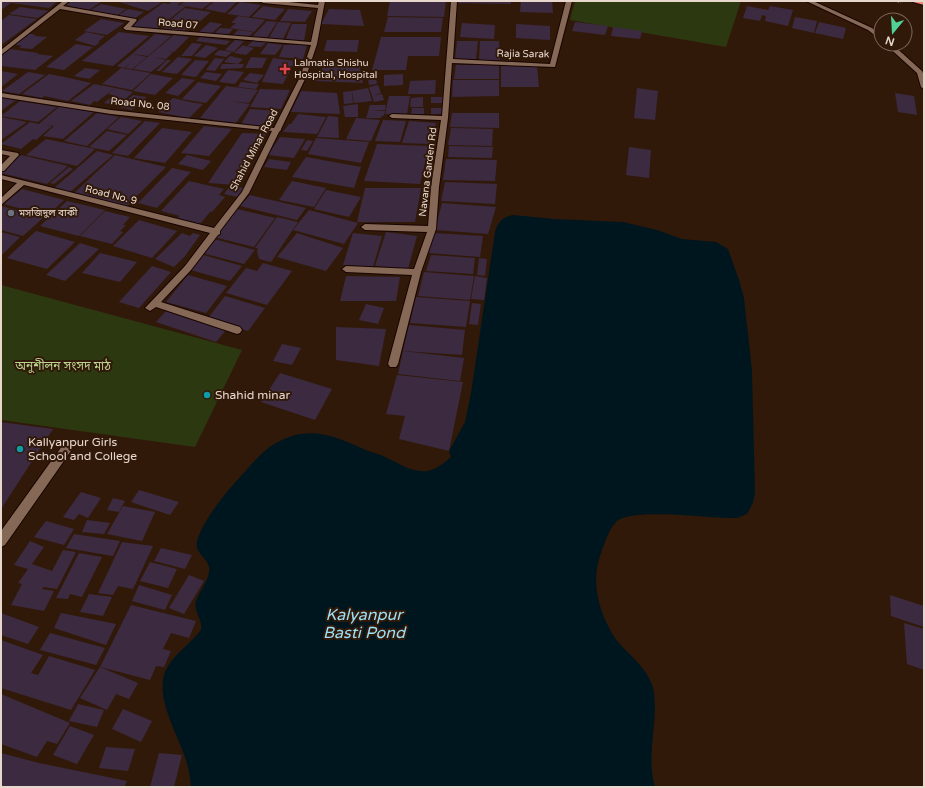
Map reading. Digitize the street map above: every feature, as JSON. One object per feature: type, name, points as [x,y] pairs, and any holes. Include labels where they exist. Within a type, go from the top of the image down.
[{"type":"highway","points":[[915,1],[924,3]]},
{"type":"street","points":[[1,53],[67,1]]},
{"type":"street","name":"Shahid Minar Road","points":[[237,330],[152,305],[188,268],[217,232],[245,193],[278,130],[303,77],[314,44],[321,4],[263,1]]},
{"type":"street","name":"Navana Garden Rd","points":[[394,364],[417,272],[432,229],[434,186],[445,118],[454,1]]},
{"type":"street","name":"Rajia Sarak","points":[[450,61],[552,66],[569,1]]},
{"type":"street","points":[[808,1],[873,31]]},
{"type":"street","name":"Road 07","points":[[60,6],[134,20],[126,28],[314,44]]},
{"type":"street","points":[[897,52],[920,72],[924,86]]},
{"type":"street","name":"Road No. 08","points":[[1,95],[111,112],[278,130]]},
{"type":"street","points":[[392,116],[445,118]]},
{"type":"street","points":[[1,152],[15,155],[1,168]]},
{"type":"street","name":"Road No. 9","points":[[1,177],[217,232]]},
{"type":"street","points":[[1,202],[22,183]]},
{"type":"street","points":[[365,227],[432,229]]},
{"type":"street","points":[[346,269],[417,272]]},
{"type":"street","points":[[1,541],[69,446]]},
{"type":"green space","points":[[575,1],[741,1],[726,47],[570,20]]},
{"type":"green space","name":"অনুশীলন সংসদ মাঠ","points":[[1,285],[242,350],[195,447],[1,420]]},
{"type":"water","name":"Kalyanpur Basti Pond","points":[[513,215],[554,219],[623,222],[657,230],[682,239],[716,242],[728,249],[744,298],[752,371],[755,493],[753,503],[747,514],[737,518],[656,514],[627,517],[617,521],[611,528],[597,566],[596,587],[600,607],[608,626],[613,635],[639,664],[649,678],[653,688],[655,716],[651,757],[655,787],[191,787],[187,763],[172,726],[164,700],[163,688],[164,676],[168,666],[201,630],[201,622],[195,605],[209,571],[206,560],[197,549],[197,541],[204,524],[222,498],[259,456],[271,446],[296,435],[308,433],[331,436],[381,455],[406,467],[422,471],[428,471],[440,466],[451,457],[449,451],[465,422],[471,393],[495,232],[501,220]]},
{"type":"building","points":[[1,1],[58,1],[49,8],[11,3],[1,10]]},
{"type":"building","points":[[72,1],[102,1],[89,10],[65,5]]},
{"type":"building","points":[[156,1],[161,3],[148,11],[119,2]]},
{"type":"building","points":[[172,1],[183,1],[177,5],[186,6],[154,31],[131,26],[163,3],[169,4]]},
{"type":"building","points":[[185,1],[213,1],[202,9],[180,5]]},
{"type":"building","points":[[215,1],[238,1],[225,13],[205,9]]},
{"type":"building","points":[[390,1],[446,1],[444,17],[387,16]]},
{"type":"building","points":[[455,1],[511,1],[511,4],[455,3]]},
{"type":"building","points":[[521,1],[552,1],[553,13],[520,12]]},
{"type":"building","points":[[240,2],[261,5],[249,17],[227,14]]},
{"type":"building","points":[[101,4],[126,9],[116,16],[91,10]]},
{"type":"building","points":[[263,6],[285,9],[275,20],[252,17]]},
{"type":"building","points":[[747,6],[768,10],[770,6],[793,10],[788,26],[765,21],[766,16],[762,15],[760,21],[743,18]]},
{"type":"building","points":[[20,7],[49,11],[38,18],[9,14]]},
{"type":"building","points":[[185,8],[211,12],[191,29],[179,31],[161,28]]},
{"type":"building","points":[[128,9],[144,12],[134,19],[117,16]]},
{"type":"building","points":[[288,9],[312,11],[305,22],[280,21]]},
{"type":"building","points":[[329,9],[360,10],[364,26],[321,24]]},
{"type":"building","points":[[9,15],[37,19],[1,45],[1,21]]},
{"type":"building","points":[[238,16],[265,20],[254,32],[230,28],[236,23],[231,23]]},
{"type":"building","points":[[388,17],[443,18],[441,32],[384,32]]},
{"type":"building","points":[[795,17],[817,21],[814,33],[792,28]]},
{"type":"building","points":[[101,19],[124,23],[107,35],[84,31]]},
{"type":"building","points":[[267,21],[277,22],[266,39],[252,37]]},
{"type":"building","points":[[210,22],[222,24],[210,35],[198,33]]},
{"type":"building","points":[[278,22],[291,23],[282,41],[268,40]]},
{"type":"building","points":[[575,22],[608,26],[605,35],[572,31]]},
{"type":"building","points":[[819,22],[846,28],[843,39],[815,33]]},
{"type":"building","points":[[462,23],[495,25],[494,39],[460,37]]},
{"type":"building","points":[[292,24],[307,24],[304,41],[285,41]]},
{"type":"building","points":[[516,24],[550,26],[550,40],[516,38]]},
{"type":"building","points":[[613,27],[642,31],[640,39],[611,36]]},
{"type":"building","points":[[220,28],[233,29],[227,36],[214,34]]},
{"type":"building","points":[[238,30],[253,32],[248,38],[232,36]]},
{"type":"building","points":[[86,32],[105,36],[95,46],[75,40]]},
{"type":"building","points":[[119,32],[149,36],[113,66],[82,61]]},
{"type":"building","points":[[27,33],[36,35],[34,36],[47,37],[32,49],[19,48],[22,46],[12,44]]},
{"type":"building","points":[[155,34],[171,36],[148,56],[132,54]]},
{"type":"building","points":[[174,35],[189,37],[174,52],[164,50],[173,52],[166,59],[154,57],[166,60],[151,72],[133,69]]},
{"type":"building","points":[[200,37],[230,41],[226,45],[196,41]]},
{"type":"building","points":[[381,37],[441,37],[439,56],[376,56]]},
{"type":"building","points":[[235,40],[244,41],[234,52],[225,50]]},
{"type":"building","points":[[254,40],[267,42],[261,47],[247,46]]},
{"type":"building","points":[[327,40],[359,40],[357,52],[324,51]]},
{"type":"building","points":[[457,41],[478,41],[476,59],[455,59]]},
{"type":"building","points":[[480,41],[499,41],[500,60],[479,60]]},
{"type":"building","points":[[192,43],[202,44],[192,56],[181,56]]},
{"type":"building","points":[[268,43],[283,45],[275,55],[260,54]]},
{"type":"building","points":[[76,44],[93,47],[64,70],[46,67]]},
{"type":"building","points":[[206,45],[218,48],[205,58],[194,56]]},
{"type":"building","points":[[243,45],[254,48],[246,55],[234,53]]},
{"type":"building","points":[[284,45],[307,45],[303,59],[279,57]]},
{"type":"building","points":[[10,49],[38,53],[20,66],[37,54],[53,56],[35,70],[1,66],[1,55]]},
{"type":"building","points":[[219,50],[232,52],[226,57],[214,55]]},
{"type":"building","points":[[132,54],[147,57],[132,69],[125,68],[130,63],[124,68],[117,66]]},
{"type":"building","points":[[230,56],[243,59],[238,64],[224,62]]},
{"type":"building","points":[[376,56],[408,56],[406,70],[372,70]]},
{"type":"building","points":[[178,57],[192,59],[177,74],[162,72]]},
{"type":"building","points":[[251,57],[267,58],[262,68],[245,68]]},
{"type":"building","points":[[215,58],[224,59],[215,71],[206,70]]},
{"type":"building","points":[[273,58],[295,61],[283,84],[262,82]]},
{"type":"building","points":[[167,60],[171,60],[160,71],[156,71]]},
{"type":"building","points":[[195,60],[209,61],[196,77],[181,75]]},
{"type":"building","points":[[325,63],[359,64],[363,83],[316,81]]},
{"type":"building","points":[[222,64],[244,64],[242,68],[220,69]]},
{"type":"building","points":[[456,65],[499,65],[499,79],[454,79]]},
{"type":"building","points":[[501,66],[537,66],[539,87],[501,87]]},
{"type":"building","points":[[85,68],[100,70],[89,79],[74,76]]},
{"type":"building","points":[[121,68],[151,73],[132,90],[102,84]]},
{"type":"building","points":[[228,70],[244,72],[235,84],[219,82]]},
{"type":"building","points":[[1,71],[18,74],[1,87]]},
{"type":"building","points":[[28,72],[45,75],[19,94],[2,91]]},
{"type":"building","points":[[206,72],[222,74],[216,81],[200,78]]},
{"type":"building","points":[[375,72],[377,84],[369,85],[367,73]]},
{"type":"building","points":[[250,73],[264,75],[257,83],[243,80]]},
{"type":"building","points":[[49,74],[91,83],[68,101],[44,96],[42,98],[22,94]]},
{"type":"building","points":[[151,74],[173,78],[155,95],[133,91]]},
{"type":"building","points":[[403,74],[403,85],[384,86],[384,75]]},
{"type":"building","points":[[182,78],[195,80],[178,96],[165,93]]},
{"type":"building","points":[[436,80],[435,94],[408,94],[410,81]]},
{"type":"building","points":[[453,80],[499,80],[499,96],[452,97]]},
{"type":"building","points":[[198,82],[221,86],[206,103],[182,99]]},
{"type":"building","points":[[241,82],[259,84],[256,89],[238,87]]},
{"type":"building","points":[[94,84],[115,88],[97,102],[94,101],[90,105],[71,101]]},
{"type":"building","points":[[378,85],[381,93],[373,95],[382,94],[384,100],[374,102],[369,87]]},
{"type":"building","points":[[226,86],[258,90],[249,103],[228,101],[250,104],[236,123],[200,118]]},
{"type":"building","points":[[115,88],[133,92],[118,106],[104,103],[113,95],[108,94]]},
{"type":"building","points":[[368,88],[372,101],[354,103],[352,91]]},
{"type":"building","points":[[637,88],[658,91],[655,120],[634,118]]},
{"type":"building","points":[[260,89],[290,90],[281,109],[250,107]]},
{"type":"building","points":[[301,91],[337,93],[340,114],[291,112]]},
{"type":"building","points":[[352,91],[353,103],[344,104],[343,92]]},
{"type":"building","points":[[895,93],[914,96],[917,115],[898,112]]},
{"type":"building","points":[[133,95],[147,97],[132,110],[119,107]]},
{"type":"building","points":[[389,96],[410,96],[407,114],[385,114]]},
{"type":"building","points":[[1,97],[16,100],[1,111]]},
{"type":"building","points":[[423,97],[423,107],[410,107],[411,98]]},
{"type":"building","points":[[431,97],[444,97],[443,103],[431,103]]},
{"type":"building","points":[[173,98],[203,104],[189,118],[158,112]]},
{"type":"building","points":[[20,101],[57,107],[38,122],[1,116]]},
{"type":"building","points":[[358,104],[358,117],[345,117],[343,106]]},
{"type":"building","points":[[370,105],[386,105],[385,110],[373,110],[385,111],[384,115],[380,118],[366,118]]},
{"type":"building","points":[[60,106],[94,112],[63,139],[43,136],[54,126],[43,124],[52,126],[36,140],[33,139],[21,149],[1,144],[30,122],[39,124]]},
{"type":"building","points":[[412,108],[424,108],[424,114],[411,114]]},
{"type":"building","points":[[431,108],[444,108],[443,114],[431,114]]},
{"type":"building","points":[[250,109],[279,111],[270,128],[240,126]]},
{"type":"building","points":[[97,113],[119,117],[87,146],[64,141]]},
{"type":"building","points":[[452,113],[499,113],[499,128],[450,127]]},
{"type":"building","points":[[298,114],[326,117],[317,134],[283,132]]},
{"type":"building","points":[[328,116],[338,117],[339,138],[317,137]]},
{"type":"building","points":[[1,117],[27,122],[1,140]]},
{"type":"building","points":[[121,117],[142,121],[128,134],[107,129]]},
{"type":"building","points":[[356,118],[380,120],[371,141],[346,139]]},
{"type":"building","points":[[383,120],[406,121],[400,142],[375,141]]},
{"type":"building","points":[[145,121],[160,123],[128,156],[112,153]]},
{"type":"building","points":[[409,121],[436,123],[430,144],[402,143]]},
{"type":"building","points":[[204,126],[232,129],[209,156],[181,153]]},
{"type":"building","points":[[162,128],[192,132],[165,163],[134,158]]},
{"type":"building","points":[[451,128],[493,129],[492,146],[448,145]]},
{"type":"building","points":[[107,131],[127,135],[109,151],[89,147]]},
{"type":"building","points":[[242,133],[266,134],[236,185],[208,183]]},
{"type":"building","points":[[280,137],[305,139],[294,158],[268,155]]},
{"type":"building","points":[[316,138],[369,142],[361,163],[308,154]]},
{"type":"building","points":[[46,139],[95,149],[77,166],[26,155]]},
{"type":"building","points":[[307,140],[313,141],[307,151],[301,150]]},
{"type":"building","points":[[377,144],[429,146],[420,184],[364,181]]},
{"type":"building","points":[[449,146],[493,147],[492,158],[448,157]]},
{"type":"building","points":[[629,147],[651,150],[649,178],[626,175]]},
{"type":"building","points":[[97,151],[113,155],[69,193],[53,189]]},
{"type":"building","points":[[21,155],[68,166],[47,184],[1,173],[1,171]]},
{"type":"building","points":[[115,155],[166,167],[125,208],[72,195]]},
{"type":"building","points":[[187,155],[211,161],[203,170],[178,164]]},
{"type":"building","points":[[306,157],[361,167],[354,188],[292,177]]},
{"type":"building","points":[[269,159],[291,162],[287,170],[264,167]]},
{"type":"building","points":[[446,159],[497,160],[495,181],[443,180]]},
{"type":"building","points":[[69,167],[73,169],[54,184],[50,183]]},
{"type":"building","points":[[172,168],[191,172],[157,208],[138,203]]},
{"type":"building","points":[[189,181],[224,189],[219,195],[225,197],[200,224],[177,218],[180,216],[161,211]]},
{"type":"building","points":[[292,181],[326,188],[314,207],[279,200]]},
{"type":"building","points":[[445,182],[497,184],[495,204],[441,201]]},
{"type":"building","points":[[230,186],[244,188],[237,197],[224,194]]},
{"type":"building","points":[[365,188],[421,188],[415,222],[357,222]]},
{"type":"building","points":[[22,189],[64,200],[47,216],[4,204]]},
{"type":"building","points":[[326,190],[361,197],[349,217],[314,209]]},
{"type":"building","points":[[250,195],[306,208],[297,220],[240,206]]},
{"type":"building","points":[[67,201],[105,210],[79,236],[40,226]]},
{"type":"building","points":[[442,203],[496,207],[488,234],[435,230]]},
{"type":"building","points":[[1,206],[44,217],[23,236],[1,230]]},
{"type":"building","points":[[237,209],[275,218],[254,247],[214,237]]},
{"type":"building","points":[[309,210],[358,223],[344,244],[293,230]]},
{"type":"building","points":[[105,211],[130,217],[123,225],[126,225],[120,231],[123,232],[112,244],[80,236]]},
{"type":"building","points":[[277,217],[298,222],[271,262],[259,259],[257,251],[258,248],[255,248]]},
{"type":"building","points":[[139,220],[177,231],[152,258],[113,246]]},
{"type":"building","points":[[36,231],[75,242],[47,269],[7,258]]},
{"type":"building","points":[[1,232],[20,237],[1,256]]},
{"type":"building","points":[[386,232],[417,236],[408,269],[375,266]]},
{"type":"building","points":[[182,233],[190,236],[193,233],[200,235],[185,256],[174,267],[155,259]]},
{"type":"building","points":[[297,233],[343,248],[326,271],[277,257]]},
{"type":"building","points":[[353,233],[382,236],[373,267],[343,265]]},
{"type":"building","points":[[434,233],[483,236],[480,257],[429,253]]},
{"type":"building","points":[[214,239],[255,250],[244,264],[202,253]]},
{"type":"building","points":[[80,243],[99,249],[65,281],[46,275]]},
{"type":"building","points":[[100,253],[137,262],[120,282],[82,273]]},
{"type":"building","points":[[200,254],[242,266],[230,281],[187,269]]},
{"type":"building","points":[[431,255],[475,258],[473,274],[426,271]]},
{"type":"building","points":[[479,258],[487,259],[485,276],[477,275]]},
{"type":"building","points":[[263,263],[292,271],[267,305],[226,293],[246,268],[257,271]]},
{"type":"building","points":[[152,266],[171,272],[139,308],[119,302]]},
{"type":"building","points":[[424,272],[474,276],[470,300],[418,296]]},
{"type":"building","points":[[188,275],[227,286],[206,313],[166,302]]},
{"type":"building","points":[[346,276],[400,277],[396,301],[340,301]]},
{"type":"building","points":[[475,276],[487,278],[484,300],[471,299]]},
{"type":"building","points":[[225,296],[265,308],[248,331],[208,318]]},
{"type":"building","points":[[416,297],[470,301],[466,327],[410,323]]},
{"type":"building","points":[[472,303],[481,304],[478,325],[469,324]]},
{"type":"building","points":[[366,304],[384,308],[378,324],[359,320]]},
{"type":"building","points":[[167,310],[226,330],[216,342],[156,322]]},
{"type":"building","points":[[409,325],[465,330],[462,355],[403,351]]},
{"type":"building","points":[[336,327],[386,329],[379,366],[336,360]]},
{"type":"building","points":[[282,344],[301,348],[292,365],[273,361]]},
{"type":"building","points":[[403,351],[464,358],[460,381],[398,374]]},
{"type":"building","points":[[280,373],[332,389],[315,420],[261,402]]},
{"type":"building","points":[[397,375],[463,382],[449,451],[399,439],[405,416],[386,414]]},
{"type":"building","name":"Kallyanpur Girls School and College","points":[[1,422],[53,429],[1,509]]},
{"type":"building","points":[[139,490],[179,502],[170,515],[131,502]]},
{"type":"building","points":[[81,492],[101,498],[88,518],[79,514],[74,520],[63,517]]},
{"type":"building","points":[[113,498],[125,501],[119,512],[107,510]]},
{"type":"building","points":[[123,506],[155,512],[142,541],[107,534]]},
{"type":"building","points":[[87,520],[110,523],[104,534],[82,532]]},
{"type":"building","points":[[46,521],[74,529],[64,545],[34,537]]},
{"type":"building","points":[[74,534],[120,541],[113,556],[66,548]]},
{"type":"building","points":[[30,541],[44,547],[32,564],[52,571],[63,550],[76,552],[57,589],[44,587],[42,589],[54,591],[44,611],[11,605],[22,584],[18,583],[28,569],[14,565]]},
{"type":"building","points":[[122,542],[153,546],[133,589],[118,586],[113,595],[98,593]]},
{"type":"building","points":[[161,548],[192,555],[185,569],[154,561]]},
{"type":"building","points":[[79,553],[102,557],[82,597],[70,594],[68,599],[56,598]]},
{"type":"building","points":[[150,562],[177,569],[168,588],[140,581]]},
{"type":"building","points":[[189,575],[204,581],[184,614],[169,608]]},
{"type":"building","points":[[139,585],[172,595],[165,610],[132,601]]},
{"type":"building","points":[[89,594],[112,597],[103,616],[80,612]]},
{"type":"building","points":[[890,595],[924,606],[924,627],[891,616]]},
{"type":"building","points":[[131,605],[196,621],[189,638],[171,633],[163,649],[171,651],[164,667],[156,666],[150,680],[100,667]]},
{"type":"building","points":[[1,613],[39,627],[28,644],[1,635]]},
{"type":"building","points":[[61,613],[116,624],[106,645],[54,628]]},
{"type":"building","points":[[904,623],[924,629],[924,670],[907,664]]},
{"type":"building","points":[[50,633],[105,648],[96,665],[40,650]]},
{"type":"building","points":[[1,640],[43,655],[31,673],[38,675],[49,656],[95,670],[71,710],[1,688]]},
{"type":"building","points":[[100,667],[138,683],[129,699],[116,694],[107,710],[80,698]]},
{"type":"building","points":[[1,694],[70,723],[57,744],[47,741],[37,757],[1,744]]},
{"type":"building","points":[[78,704],[104,710],[97,727],[69,721]]},
{"type":"building","points":[[123,709],[152,721],[141,742],[112,729]]},
{"type":"building","points":[[70,726],[94,735],[77,764],[53,755]]},
{"type":"building","points":[[106,747],[135,749],[128,771],[99,768]]},
{"type":"building","points":[[1,753],[39,763],[127,781],[124,787],[1,787]]},
{"type":"building","points":[[159,753],[182,755],[174,787],[150,787]]},
{"type":"place","name":"Lalmatia Shishu Hospital, Hospital","points":[[285,69]]},
{"type":"place","name":"মসজিদুল বাকী","points":[[11,213]]},
{"type":"place","name":"Shahid minar","points":[[207,395]]},
{"type":"place","name":"Kallyanpur Girls School and College","points":[[20,449]]}]
